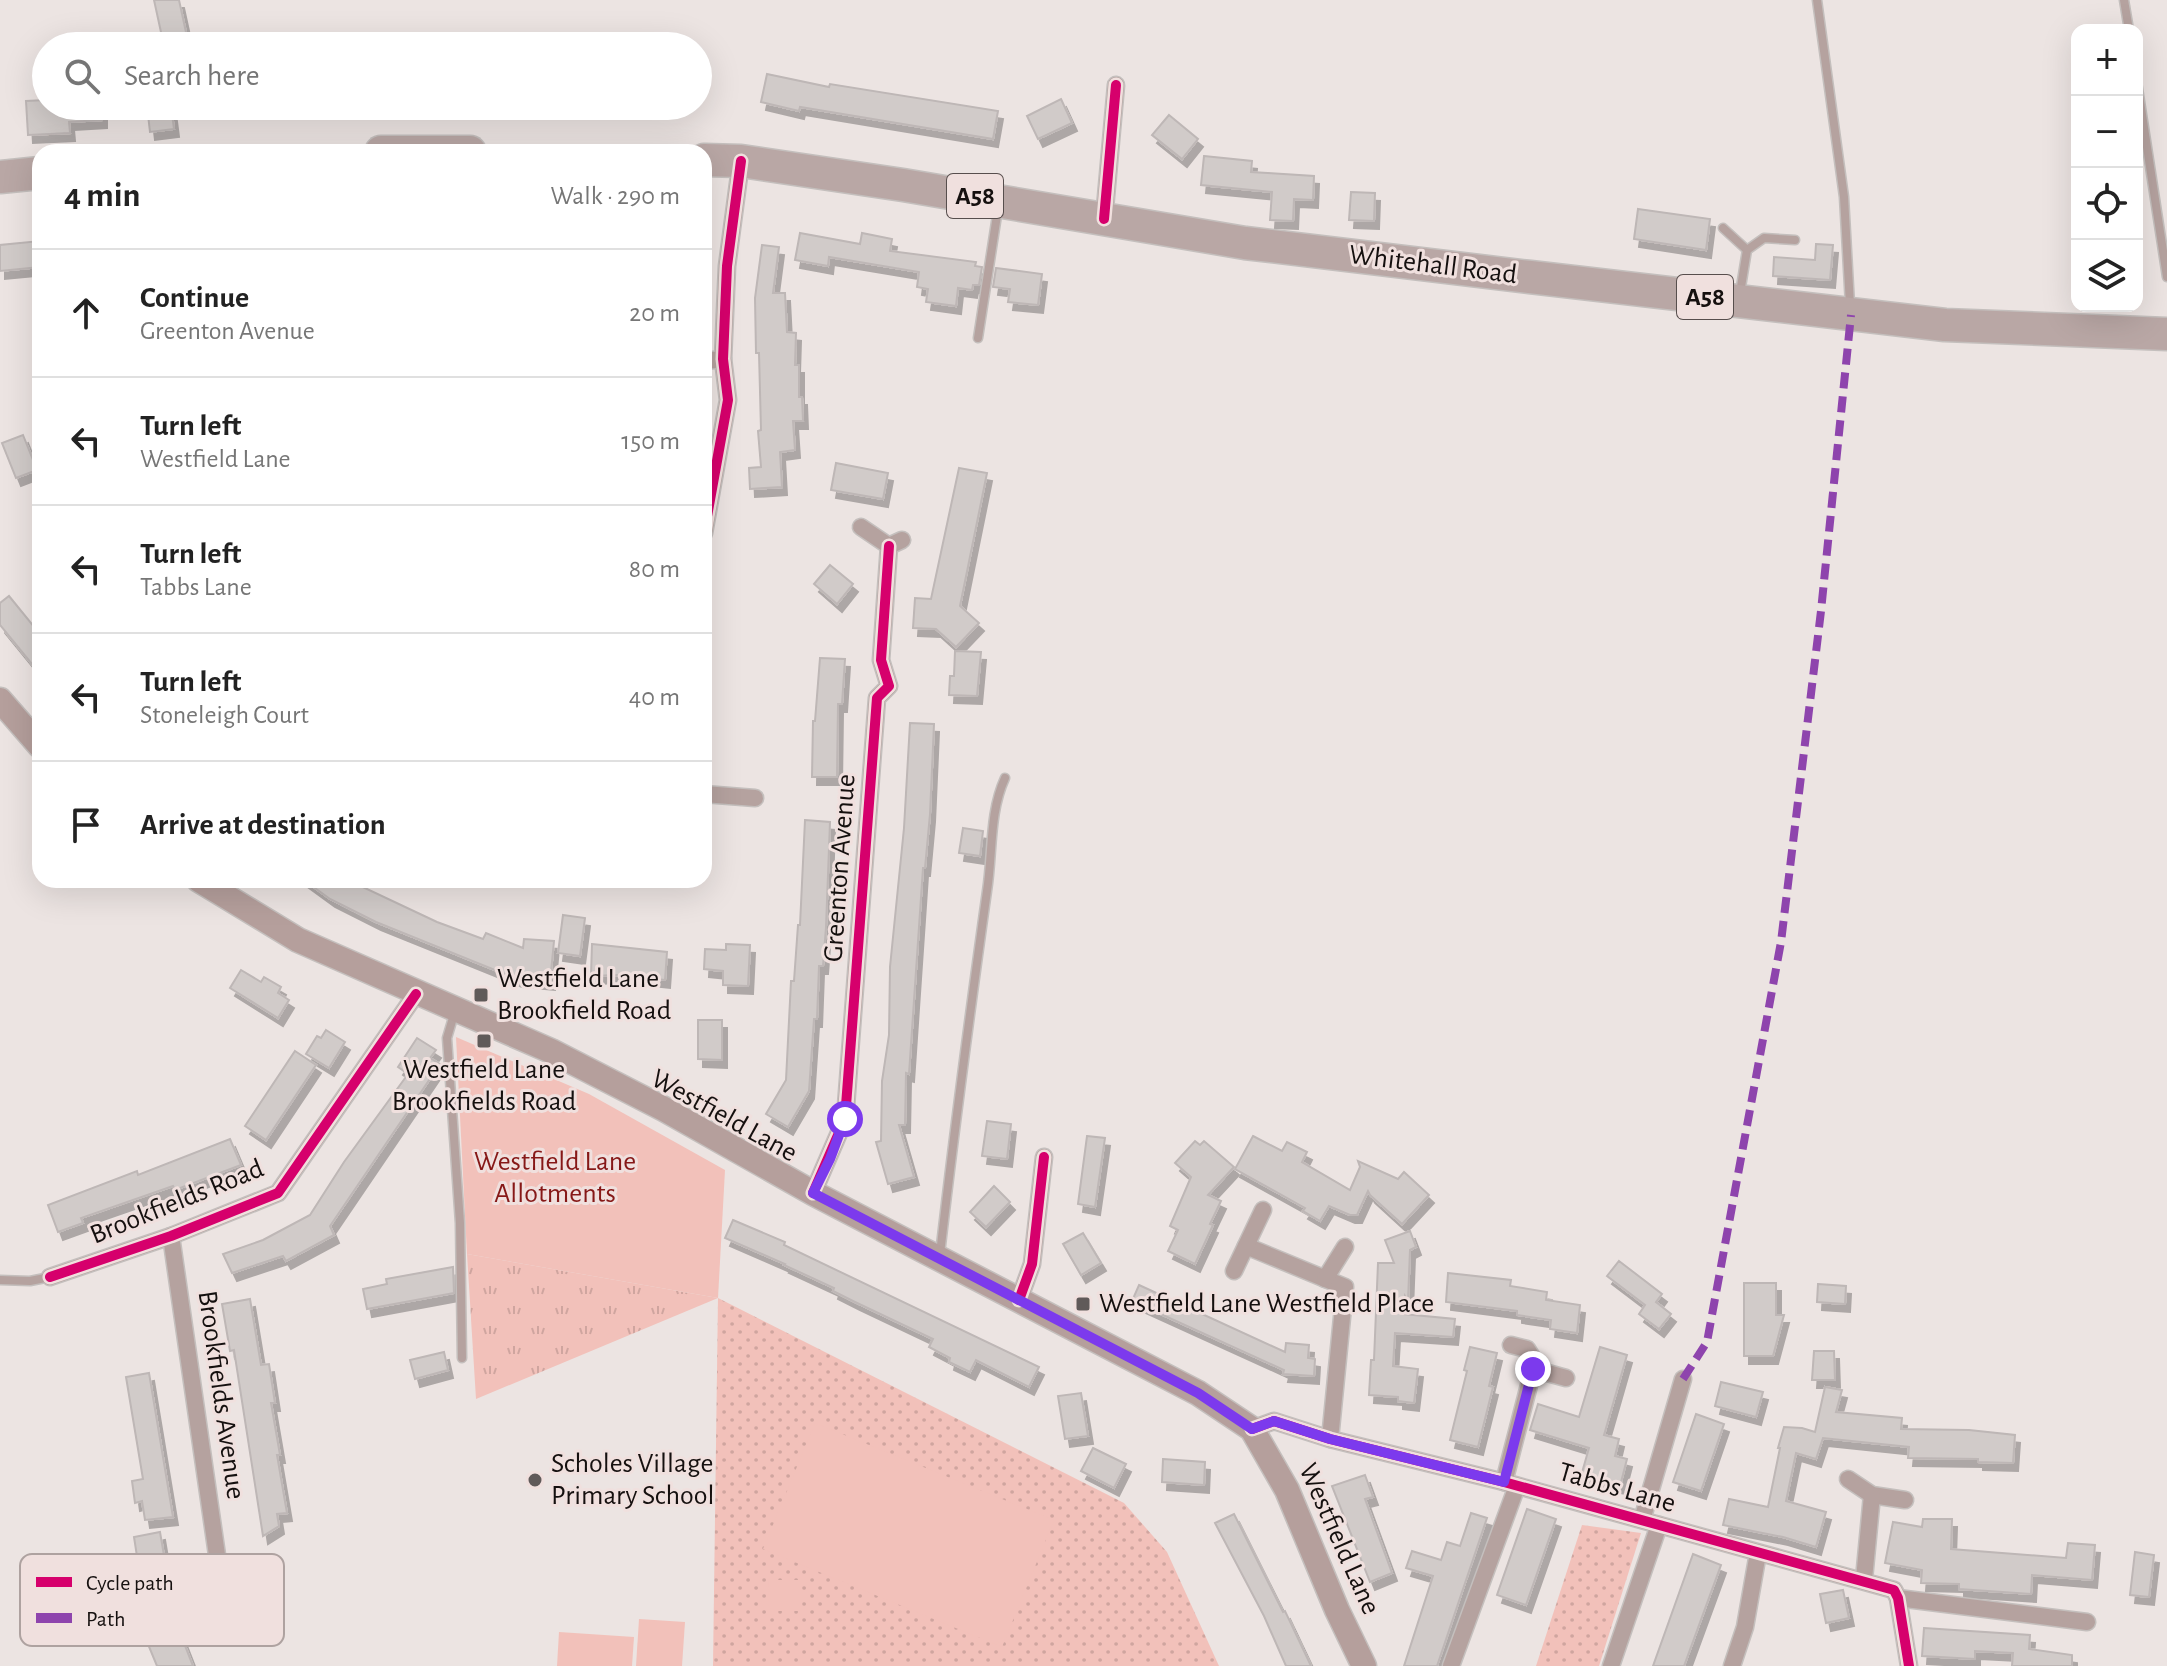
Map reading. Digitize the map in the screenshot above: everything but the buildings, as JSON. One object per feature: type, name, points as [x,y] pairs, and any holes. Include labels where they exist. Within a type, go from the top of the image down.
[{"type":"highway","name":"Whitehall Road","points":[[712,160],[741,161],[1000,200],[1245,243],[1945,325],[2167,334]]},
{"type":"highway","points":[[0,177],[32,174]]},
{"type":"main road","points":[[0,700],[32,737]]},
{"type":"main road","name":"Westfield Lane","points":[[212,888],[298,940],[551,1051],[636,1094],[813,1193],[1198,1393],[1252,1429],[1287,1490],[1364,1666]]},
{"type":"street","points":[[1104,219],[1116,85]]},
{"type":"street","points":[[712,489],[728,400],[723,359],[727,266],[741,161]]},
{"type":"street","points":[[712,360],[723,359]]},
{"type":"street","name":"Greenton Avenue","points":[[813,1193],[845,1119],[877,698],[889,686],[881,660],[895,543],[861,527]]},
{"type":"street","points":[[712,795],[755,798]]},
{"type":"street","name":"Brookfields Road","points":[[50,1277],[171,1236],[278,1193],[416,994]]},
{"type":"street","points":[[1019,1300],[1032,1264],[1044,1157]]},
{"type":"street","points":[[1234,1271],[1263,1210]]},
{"type":"street","name":"Brookfields Avenue","points":[[171,1236],[217,1554]]},
{"type":"street","points":[[1246,1246],[1345,1287],[1330,1439]]},
{"type":"street","points":[[1325,1279],[1345,1247]]},
{"type":"street","points":[[1451,1666],[1511,1484],[1534,1366],[1527,1349],[1511,1345]]},
{"type":"street","points":[[1534,1366],[1566,1378]]},
{"type":"street","points":[[1642,1520],[1683,1379]]},
{"type":"street","name":"Tabbs Lane","points":[[1252,1429],[1274,1421],[1330,1439],[1864,1579],[1894,1590],[1898,1598]]},
{"type":"street","points":[[1848,1479],[1872,1495],[1905,1500]]},
{"type":"street","points":[[1864,1579],[1872,1495]]},
{"type":"street","points":[[1611,1666],[1659,1525]]},
{"type":"street","points":[[1732,1666],[1745,1627],[1758,1553]]},
{"type":"street","points":[[1909,1666],[1898,1598],[2087,1622]]},
{"type":"lane","points":[[1817,0],[1844,197],[1851,315]]},
{"type":"lane","points":[[2124,0],[2128,24]]},
{"type":"lane","points":[[2139,96],[2167,277]]},
{"type":"lane","points":[[978,338],[1000,200]]},
{"type":"lane","points":[[1723,228],[1747,250]]},
{"type":"lane","points":[[1738,301],[1747,250],[1764,238],[1795,240]]},
{"type":"lane","points":[[939,1259],[995,809],[1005,778]]},
{"type":"lane","points":[[456,1010],[447,1038],[460,1223],[462,1358]]},
{"type":"lane","points":[[0,1280],[30,1281],[50,1277]]},
{"type":"green space","name":"Westfield Lane Allotments","points":[[456,1037],[589,1094],[725,1170],[718,1298],[467,1254]]},
{"type":"green space","points":[[467,1254],[718,1298],[476,1399]]},
{"type":"green space","points":[[718,1298],[1124,1503],[1167,1552],[1219,1666],[713,1666]]},
{"type":"green space","points":[[815,1423],[1054,1520],[1002,1647],[763,1549]]},
{"type":"green space","points":[[1582,1525],[1641,1533],[1599,1666],[1536,1666]]},
{"type":"green space","points":[[769,1580],[799,1580],[799,1611],[768,1611]]},
{"type":"green space","points":[[639,1619],[685,1622],[682,1666],[636,1666]]},
{"type":"green space","points":[[559,1632],[634,1637],[632,1666],[557,1666]]},
{"type":"marked path","points":[[1683,1379],[1707,1342],[1781,942],[1821,611],[1851,315]]},
{"type":"cycle path","points":[[1104,219],[1116,85]]},
{"type":"cycle path","points":[[712,489],[728,400],[723,359],[727,266],[741,161]]},
{"type":"cycle path","points":[[813,1193],[845,1119],[877,698],[889,686],[881,660],[889,546]]},
{"type":"cycle path","points":[[50,1277],[171,1236],[278,1193],[416,994]]},
{"type":"cycle path","points":[[1019,1300],[1032,1264],[1044,1157]]},
{"type":"cycle path","points":[[1252,1429],[1274,1421],[1330,1439],[1504,1482],[1894,1590],[1909,1666]]},
{"type":"place","name":"Westfield Lane Brookfield Road","points":[[481,995]]},
{"type":"place","name":"Westfield Lane Brookfields Road","points":[[484,1041]]},
{"type":"place","name":"Westfield Lane Westfield Place","points":[[1083,1304]]},
{"type":"place","name":"Scholes Village Primary School","points":[[535,1480]]},
{"type":"route","points":[[845,1119],[813,1193],[1198,1393],[1252,1429],[1274,1421],[1330,1439],[1504,1482],[1533,1369]]}]
